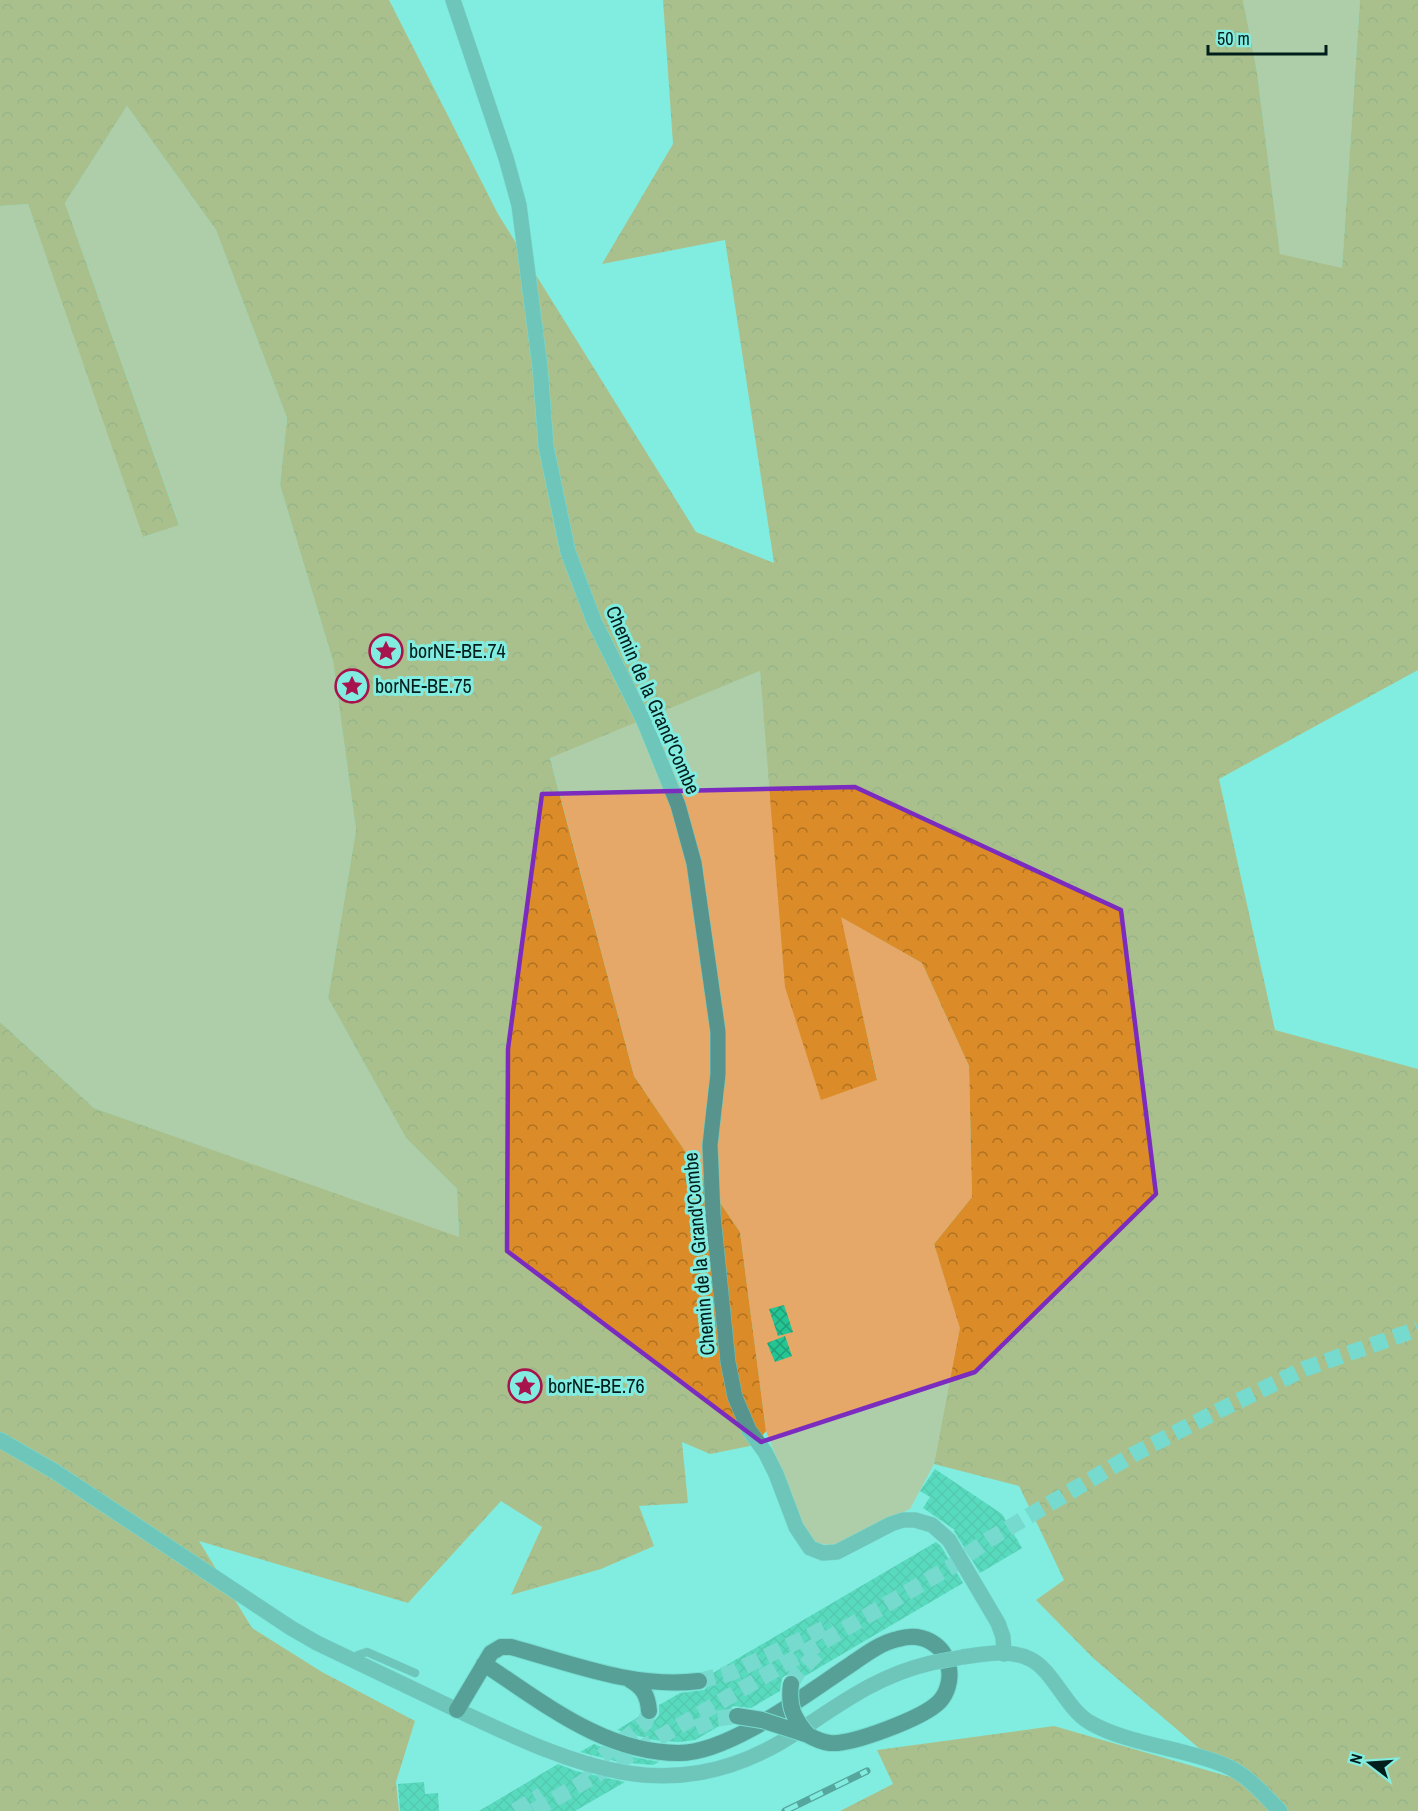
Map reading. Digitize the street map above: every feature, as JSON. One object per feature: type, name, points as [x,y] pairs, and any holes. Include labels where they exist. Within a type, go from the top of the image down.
[{"type":"highway","points":[[484,1664],[596,1734],[628,1745],[679,1753],[706,1748],[745,1732],[864,1656],[892,1640],[908,1636],[920,1637],[933,1643],[944,1654],[949,1671],[948,1684],[940,1701],[928,1711],[852,1741],[828,1743],[808,1735],[762,1720],[737,1716]]},
{"type":"highway","points":[[457,1710],[494,1650],[506,1647],[630,1680],[669,1683],[699,1682]]},
{"type":"highway","points":[[630,1680],[645,1692],[649,1711]]},
{"type":"highway","points":[[791,1684],[789,1702],[792,1713],[808,1735]]},
{"type":"street","name":"Chemin de la Grand'Combe","points":[[453,0],[506,158],[519,205],[539,357],[546,446],[567,552],[594,621],[648,731],[678,805],[694,863],[718,1032],[718,1074],[711,1145],[713,1215],[728,1362],[735,1397],[749,1430],[765,1452],[776,1474],[796,1527],[810,1548],[823,1553],[837,1552],[903,1520],[915,1520],[932,1525],[949,1540],[998,1623],[1003,1637],[1004,1654]]},
{"type":"street","points":[[0,1440],[82,1489],[265,1612],[317,1643],[553,1755],[590,1768],[641,1778],[677,1778],[725,1768],[777,1745],[842,1701],[910,1669],[963,1657],[1004,1654],[1024,1656],[1036,1662],[1072,1707],[1088,1721],[1116,1733],[1225,1765],[1247,1778],[1280,1811]]},
{"type":"lane","points":[[352,1660],[358,1654],[367,1652],[415,1673]]},
{"type":"highlighted area","points":[[855,787],[1121,910],[1156,1194],[975,1372],[761,1442],[507,1251],[508,1049],[542,794]]},
{"type":"shaded area","points":[[1243,0],[1360,0],[1342,269],[1280,255],[1257,72]]},
{"type":"shaded area","points":[[127,106],[216,230],[287,418],[280,485],[333,661],[356,830],[328,998],[406,1138],[457,1189],[459,1238],[94,1108],[0,1022],[0,206],[28,204],[144,537],[179,524],[65,203]]},
{"type":"shaded area","points":[[760,671],[777,871],[877,1079],[840,916],[922,963],[969,1066],[972,1197],[934,1244],[961,1328],[934,1464],[910,1509],[832,1546],[813,1542],[801,1521],[766,1431],[740,1232],[634,1076],[550,757]]},
{"type":"green space","points":[[0,0],[389,0],[498,214],[696,532],[774,563],[725,240],[602,264],[673,144],[663,0],[1243,0],[1257,72],[1280,254],[1342,268],[1360,0],[1418,0],[1418,670],[1219,779],[1275,1030],[1418,1069],[1418,1811],[840,1811],[893,1784],[877,1750],[1054,1726],[1234,1778],[1093,1658],[1036,1600],[1064,1580],[1019,1486],[934,1464],[960,1328],[934,1244],[972,1197],[969,1066],[922,963],[841,917],[877,1080],[821,1100],[785,987],[760,671],[550,758],[634,1076],[740,1232],[766,1431],[755,1445],[710,1454],[682,1442],[688,1503],[639,1506],[654,1546],[601,1569],[511,1595],[542,1527],[501,1501],[408,1603],[199,1541],[252,1628],[322,1672],[415,1721],[396,1782],[399,1811],[0,1811],[0,1022],[94,1108],[459,1237],[457,1189],[406,1138],[328,998],[356,830],[333,661],[280,485],[287,418],[216,230],[127,106],[65,203],[179,525],[143,537],[28,204],[0,206]]},
{"type":"building","points":[[784,1305],[793,1332],[778,1336],[769,1309]]},
{"type":"building","points":[[785,1336],[792,1356],[775,1362],[767,1343]]},
{"type":"building","points":[[935,1469],[1002,1514],[1022,1548],[980,1573],[955,1530],[923,1508],[930,1497],[920,1491]]},
{"type":"building","points":[[936,1542],[941,1546],[963,1583],[800,1679],[793,1674],[786,1675],[782,1678],[780,1691],[751,1708],[733,1706],[727,1714],[728,1721],[695,1740],[679,1742],[653,1740],[617,1730],[640,1716],[645,1721],[655,1720],[659,1715],[659,1705],[680,1693],[704,1690],[709,1685],[708,1676]]},
{"type":"building","points":[[594,1744],[623,1755],[659,1762],[653,1765],[619,1762],[580,1752]]},
{"type":"building","points":[[558,1764],[576,1771],[625,1782],[575,1811],[479,1811]]},
{"type":"building","points":[[424,1782],[425,1794],[438,1793],[439,1811],[400,1811],[398,1784]]},
{"type":"tunnel","points":[[534,1811],[952,1566],[988,1540],[1134,1454],[1304,1369],[1418,1329]]},
{"type":"tunnel","points":[[699,1681],[731,1673],[832,1625]]},
{"type":"tunnel","points":[[791,1684],[798,1672],[819,1652]]},
{"type":"tunnel","points":[[583,1771],[645,1723],[649,1711]]},
{"type":"tunnel","points":[[696,1728],[714,1719],[737,1716]]},
{"type":"tunnel","points":[[515,1811],[542,1795]]},
{"type":"railway","points":[[785,1811],[867,1771]]},
{"type":"place","name":"borNE-BE.74","points":[[386,651]]},
{"type":"place","name":"borNE-BE.75","points":[[352,686]]},
{"type":"place","name":"borNE-BE.76","points":[[525,1386]]}]
